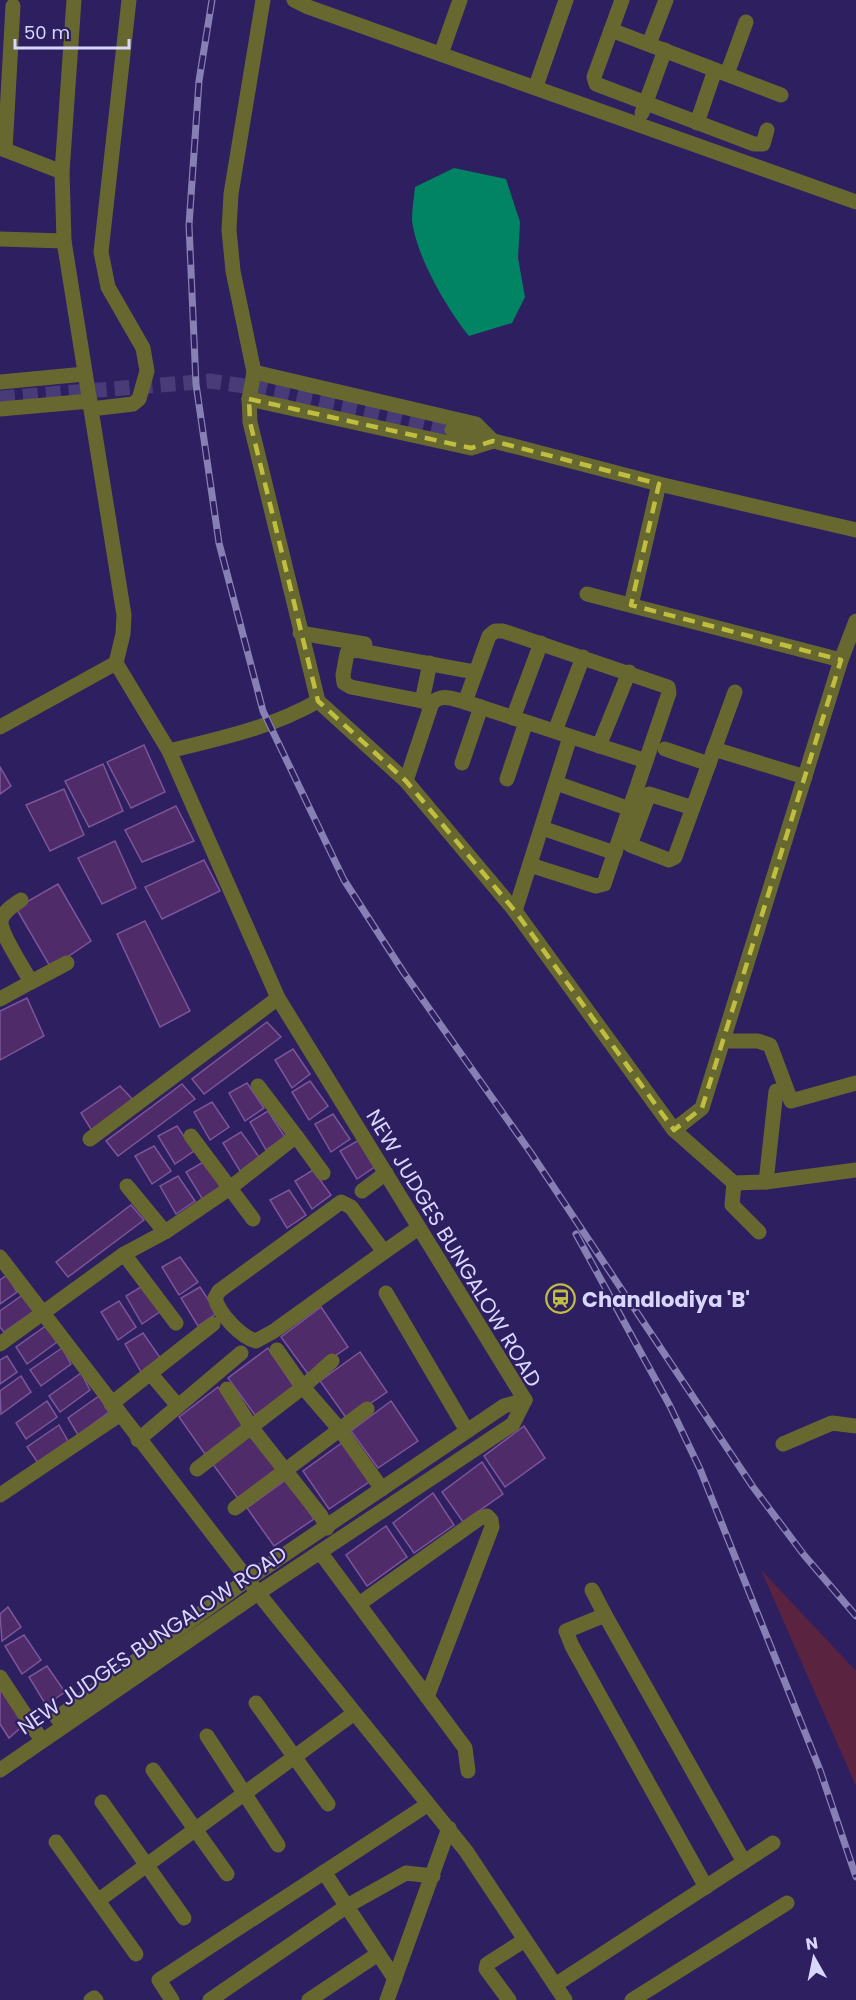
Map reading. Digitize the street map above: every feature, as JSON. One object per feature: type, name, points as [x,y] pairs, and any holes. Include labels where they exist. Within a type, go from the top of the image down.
[{"type":"street","points":[[0,727],[116,663],[123,634],[124,615],[64,241],[62,172],[74,0]]},
{"type":"street","points":[[0,409],[133,404],[139,399],[147,371],[143,348],[108,287],[101,252],[129,0]]},
{"type":"street","points":[[262,0],[231,194],[229,230],[233,271],[254,372],[249,399],[250,422],[318,701],[406,781],[515,911],[674,1130],[734,1183],[766,1182],[856,1170]]},
{"type":"street","points":[[294,0],[856,202]]},
{"type":"street","points":[[441,54],[460,0]]},
{"type":"street","points":[[536,86],[566,0]]},
{"type":"street","points":[[622,0],[594,81],[754,144],[764,144],[767,130]]},
{"type":"street","points":[[649,44],[666,0]]},
{"type":"street","points":[[13,6],[2,149],[62,172]]},
{"type":"street","points":[[697,123],[746,22]]},
{"type":"street","points":[[611,30],[781,95]]},
{"type":"street","points":[[639,123],[665,50]]},
{"type":"street","points":[[0,239],[64,241]]},
{"type":"street","points":[[254,372],[476,424],[493,441]]},
{"type":"street","points":[[0,382],[86,374]]},
{"type":"street","points":[[249,399],[471,448],[493,441]]},
{"type":"street","points":[[452,430],[659,484],[856,530]]},
{"type":"street","points":[[632,606],[659,484]]},
{"type":"street","points":[[587,594],[841,660]]},
{"type":"street","points":[[674,1130],[702,1108],[841,660],[856,621]]},
{"type":"street","points":[[465,702],[489,636],[495,631],[503,631],[541,643],[668,687],[669,693],[604,884],[601,886],[530,865]]},
{"type":"street","points":[[300,633],[427,658],[476,672]]},
{"type":"street","points":[[507,779],[519,720],[541,643]]},
{"type":"street","points":[[427,658],[351,651],[347,653],[344,683],[351,687],[427,702],[445,697],[465,702],[646,761]]},
{"type":"street","points":[[555,731],[583,657]]},
{"type":"street","points":[[406,781],[427,702],[427,658]]},
{"type":"street","name":"NEW JUDGES BUNGALOW ROAD","points":[[0,1770],[258,1593],[513,1424],[525,1400],[417,1228],[386,1173],[278,998],[169,751],[116,663]]},
{"type":"street","points":[[599,746],[629,672]]},
{"type":"street","points":[[693,808],[649,794],[630,845],[669,860],[673,859],[693,808],[735,692]]},
{"type":"street","points":[[169,751],[261,728],[292,716],[318,701]]},
{"type":"street","points":[[462,763],[481,707]]},
{"type":"street","points":[[515,911],[570,736]]},
{"type":"street","points":[[665,749],[709,764]]},
{"type":"street","points":[[714,749],[805,777]]},
{"type":"street","points":[[556,783],[630,809]]},
{"type":"street","points":[[542,828],[615,853]]},
{"type":"street","points":[[21,900],[6,912],[1,921],[3,932],[31,982]]},
{"type":"street","points":[[0,999],[67,963]]},
{"type":"street","points":[[90,1139],[278,998]]},
{"type":"street","points":[[723,1041],[759,1041],[770,1045],[791,1101],[856,1083]]},
{"type":"street","points":[[258,1086],[323,1173]]},
{"type":"street","points":[[766,1182],[776,1091]]},
{"type":"street","points":[[191,1136],[253,1219]]},
{"type":"street","points":[[0,1344],[124,1254],[165,1232],[230,1188],[296,1136]]},
{"type":"street","points":[[362,1191],[386,1173]]},
{"type":"street","points":[[734,1183],[732,1205],[759,1232]]},
{"type":"street","points":[[127,1186],[165,1232]]},
{"type":"street","points":[[384,1252],[351,1207],[341,1202],[219,1291],[215,1298],[217,1306],[246,1338],[256,1341],[384,1252],[417,1228]]},
{"type":"street","points":[[124,1254],[176,1323]]},
{"type":"street","points":[[1,1260],[247,1580],[353,1714],[448,1828],[565,2000]]},
{"type":"street","points":[[386,1293],[467,1431]]},
{"type":"street","points":[[0,1495],[115,1410],[150,1373],[213,1324]]},
{"type":"street","points":[[277,1350],[382,1489]]},
{"type":"street","points":[[138,1440],[241,1353]]},
{"type":"street","points":[[197,1469],[332,1361]]},
{"type":"street","points":[[150,1373],[178,1406]]},
{"type":"street","points":[[227,1389],[251,1427],[327,1528]]},
{"type":"street","points":[[0,1758],[247,1580],[504,1406],[525,1400]]},
{"type":"street","points":[[235,1508],[367,1409]]},
{"type":"street","points":[[783,1444],[832,1423],[856,1426]]},
{"type":"street","points":[[359,1604],[480,1518],[487,1516],[491,1520],[492,1527],[427,1697]]},
{"type":"street","points":[[320,1552],[465,1748],[468,1771]]},
{"type":"street","points":[[592,1590],[744,1862]]},
{"type":"street","points":[[605,1615],[566,1631],[572,1646],[706,1887]]},
{"type":"street","points":[[0,1677],[37,1733]]},
{"type":"street","points":[[256,1703],[328,1804]]},
{"type":"street","points":[[99,1900],[353,1714]]},
{"type":"street","points":[[207,1736],[278,1845]]},
{"type":"street","points":[[153,1770],[227,1874]]},
{"type":"street","points":[[102,1802],[184,1918]]},
{"type":"street","points":[[172,2000],[159,1980],[427,1804]]},
{"type":"street","points":[[387,2000],[433,1876],[448,1828]]},
{"type":"street","points":[[56,1842],[136,1954]]},
{"type":"street","points":[[555,1985],[772,1843]]},
{"type":"street","points":[[324,1872],[395,1979]]},
{"type":"street","points":[[210,2000],[347,1906],[406,1873],[433,1876]]},
{"type":"street","points":[[632,2000],[787,1903]]},
{"type":"street","points":[[508,2000],[486,1969],[488,1964],[525,1940]]},
{"type":"street","points":[[309,2000],[378,1954]]},
{"type":"street","points":[[91,2000],[94,1998],[96,2000]]},
{"type":"highlighted area","points":[[249,399],[471,448],[493,441],[659,484],[631,605],[841,660],[702,1108],[674,1130],[515,911],[406,781],[318,701],[250,422]]},
{"type":"shaded area","points":[[454,168],[506,179],[520,222],[518,258],[525,297],[512,323],[469,336],[451,312],[426,265],[412,220],[415,187]]},
{"type":"shaded area","points":[[761,1570],[856,1671],[856,1786]]},
{"type":"building","points":[[144,745],[165,792],[131,808],[107,762]]},
{"type":"building","points":[[103,764],[123,811],[89,827],[65,781]]},
{"type":"building","points":[[0,767],[11,786],[0,794]]},
{"type":"building","points":[[64,789],[84,835],[50,851],[26,805]]},
{"type":"building","points":[[176,806],[194,841],[142,862],[125,830]]},
{"type":"building","points":[[115,841],[136,888],[102,904],[78,858]]},
{"type":"building","points":[[204,860],[220,891],[162,919],[145,887]]},
{"type":"building","points":[[58,884],[91,941],[51,968],[16,908]]},
{"type":"building","points":[[145,921],[190,1011],[160,1027],[117,934]]},
{"type":"building","points":[[27,998],[44,1036],[0,1060],[0,1011]]},
{"type":"building","points":[[267,1022],[281,1037],[204,1094],[192,1079]]},
{"type":"building","points":[[293,1049],[310,1074],[292,1088],[275,1060]]},
{"type":"building","points":[[310,1081],[328,1106],[309,1120],[292,1092]]},
{"type":"building","points":[[247,1083],[264,1108],[245,1121],[229,1093]]},
{"type":"building","points":[[182,1084],[195,1099],[118,1156],[106,1141]]},
{"type":"building","points":[[120,1086],[134,1101],[92,1131],[81,1113]]},
{"type":"building","points":[[212,1102],[229,1127],[210,1140],[194,1112]]},
{"type":"building","points":[[268,1111],[285,1137],[266,1150],[250,1122]]},
{"type":"building","points":[[333,1114],[350,1139],[331,1152],[315,1124]]},
{"type":"building","points":[[177,1126],[194,1151],[175,1164],[158,1136]]},
{"type":"building","points":[[241,1132],[259,1157],[240,1171],[223,1143]]},
{"type":"building","points":[[359,1140],[376,1166],[357,1179],[340,1151]]},
{"type":"building","points":[[154,1146],[171,1171],[152,1184],[135,1156]]},
{"type":"building","points":[[205,1161],[222,1187],[203,1200],[186,1172]]},
{"type":"building","points":[[313,1170],[331,1195],[312,1209],[295,1181]]},
{"type":"building","points":[[178,1176],[195,1201],[176,1214],[160,1186]]},
{"type":"building","points":[[289,1190],[306,1215],[287,1228],[270,1200]]},
{"type":"building","points":[[131,1205],[144,1220],[68,1277],[56,1262]]},
{"type":"building","points":[[180,1257],[198,1282],[179,1295],[162,1267]]},
{"type":"building","points":[[7,1275],[17,1292],[0,1304],[0,1280]]},
{"type":"building","points":[[144,1285],[161,1311],[142,1324],[126,1296]]},
{"type":"building","points":[[200,1287],[217,1313],[198,1326],[181,1298]]},
{"type":"building","points":[[24,1294],[34,1311],[4,1332],[0,1327],[0,1311]]},
{"type":"building","points":[[119,1301],[136,1327],[118,1340],[101,1312]]},
{"type":"building","points":[[321,1307],[348,1347],[308,1374],[281,1337]]},
{"type":"building","points":[[47,1325],[57,1342],[27,1364],[16,1347]]},
{"type":"building","points":[[143,1333],[161,1359],[141,1372],[125,1344]]},
{"type":"building","points":[[62,1348],[71,1364],[41,1386],[30,1370]]},
{"type":"building","points":[[268,1348],[295,1388],[255,1415],[228,1378]]},
{"type":"building","points":[[360,1352],[387,1392],[347,1419],[320,1381]]},
{"type":"building","points":[[7,1356],[17,1372],[0,1384],[0,1360]]},
{"type":"building","points":[[81,1373],[90,1390],[60,1412],[49,1396]]},
{"type":"building","points":[[21,1376],[31,1392],[1,1414],[0,1391]]},
{"type":"building","points":[[218,1387],[245,1427],[205,1454],[179,1417]]},
{"type":"building","points":[[99,1396],[109,1412],[78,1435],[68,1418]]},
{"type":"building","points":[[47,1401],[57,1417],[26,1439],[16,1423]]},
{"type":"building","points":[[391,1401],[418,1441],[378,1468],[351,1431]]},
{"type":"building","points":[[59,1425],[68,1441],[38,1463],[27,1447]]},
{"type":"building","points":[[524,1426],[545,1458],[505,1487],[484,1456]]},
{"type":"building","points":[[252,1433],[278,1470],[239,1500],[212,1463]]},
{"type":"building","points":[[343,1442],[369,1482],[329,1509],[303,1471]]},
{"type":"building","points":[[482,1462],[503,1494],[463,1522],[442,1492]]},
{"type":"building","points":[[287,1479],[314,1519],[274,1546],[247,1508]]},
{"type":"building","points":[[433,1493],[454,1525],[414,1553],[393,1523]]},
{"type":"building","points":[[386,1526],[407,1557],[367,1586],[346,1555]]},
{"type":"building","points":[[8,1607],[21,1627],[2,1641],[0,1614]]},
{"type":"building","points":[[24,1635],[41,1660],[22,1674],[5,1646]]},
{"type":"building","points":[[47,1666],[65,1692],[46,1705],[29,1677]]},
{"type":"building","points":[[0,1687],[27,1722],[9,1738],[0,1724]]},
{"type":"tunnel","points":[[0,398],[210,381],[252,387],[452,430]]},
{"type":"railway","points":[[212,0],[199,81],[189,225],[196,384],[219,543],[263,711],[344,880],[404,973],[531,1153],[753,1487],[804,1555],[856,1616]]},
{"type":"railway","points":[[576,1234],[670,1406],[700,1469],[820,1770],[856,1877]]},
{"type":"place","name":"Chandlodiya 'B'","points":[[561,1299]]}]
